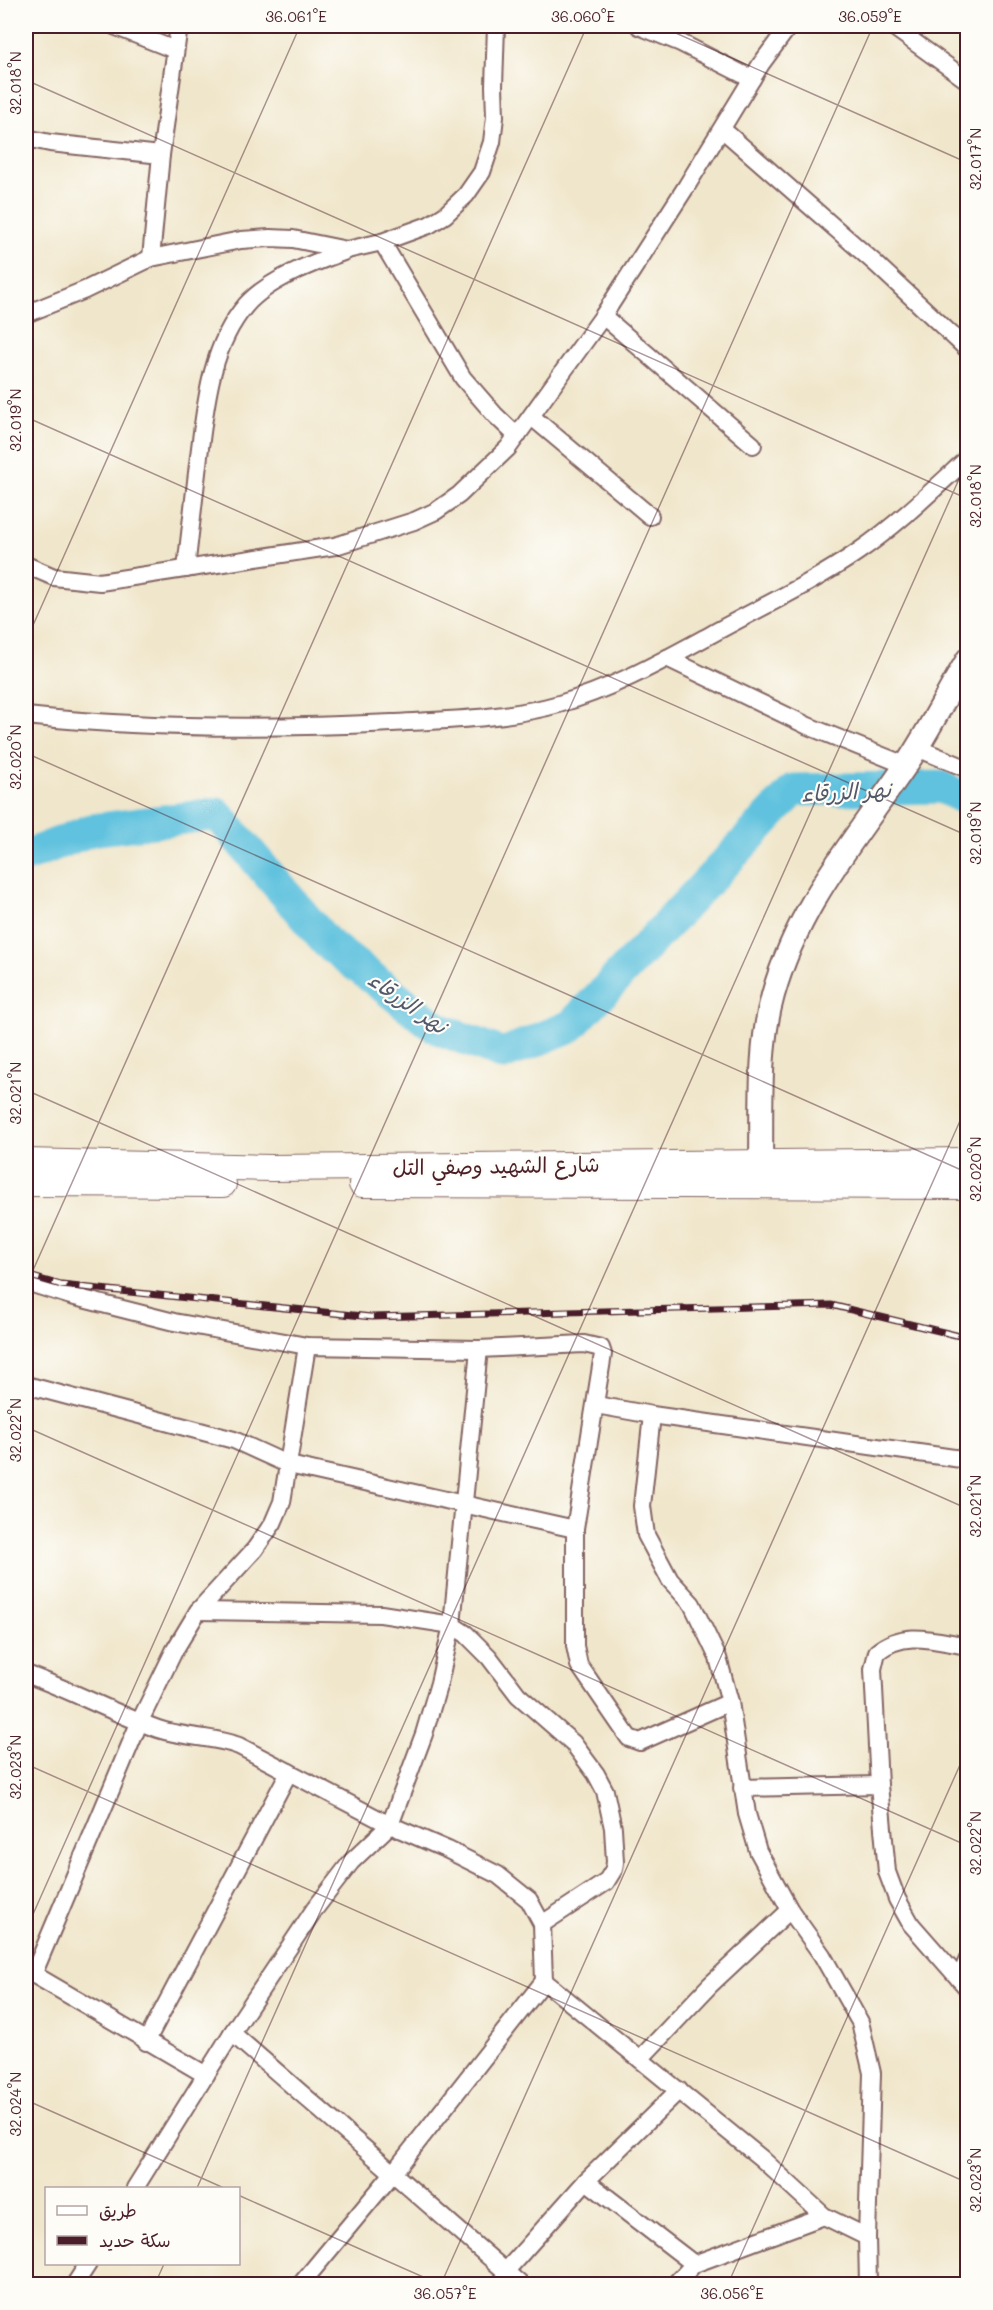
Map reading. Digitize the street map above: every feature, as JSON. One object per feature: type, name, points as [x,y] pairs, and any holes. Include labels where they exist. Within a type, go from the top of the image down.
[{"type":"main road","name":"شارع الشهيد وصفي التل","points":[[26,1162],[272,1168],[968,1161]]},
{"type":"main road","name":"شارع الشهيد وصفي التل","points":[[26,1183],[968,1186]]},
{"type":"street","points":[[114,26],[175,50]]},
{"type":"street","points":[[150,258],[161,155],[179,26]]},
{"type":"street","points":[[186,569],[208,392],[219,350],[240,313],[263,291],[305,266],[347,250],[382,242],[429,225],[445,215],[466,195],[482,172],[492,142],[495,117],[496,26]]},
{"type":"street","points":[[639,26],[681,43],[752,79]]},
{"type":"street","points":[[26,565],[54,577],[100,582],[335,546],[414,521],[436,511],[459,495],[508,448],[532,417],[603,316],[752,79],[789,26]]},
{"type":"street","points":[[892,26],[968,81]]},
{"type":"street","points":[[722,129],[875,263],[968,350]]},
{"type":"street","points":[[26,138],[50,143],[161,155]]},
{"type":"street","points":[[26,314],[85,290],[150,258],[241,240],[270,238],[293,239],[347,250]]},
{"type":"street","points":[[382,242],[463,378],[517,436]]},
{"type":"street","points":[[603,316],[753,445]]},
{"type":"street","points":[[532,417],[650,516]]},
{"type":"street","points":[[26,716],[120,724],[250,728],[380,724],[492,716],[527,712],[560,704],[588,694],[667,658],[812,580],[858,552],[968,458]]},
{"type":"street","points":[[667,658],[808,726],[905,766],[968,769]]},
{"type":"street","points":[[761,1162],[764,1052],[772,997],[790,947],[812,900],[905,766],[968,659]]},
{"type":"street","points":[[26,1282],[174,1322],[307,1346],[479,1349],[584,1344],[601,1348],[603,1354],[596,1405],[575,1528],[575,1646],[579,1665],[629,1738],[640,1743],[730,1702]]},
{"type":"street","points":[[206,2075],[29,1972],[140,1721],[174,1651],[198,1611],[255,1549],[273,1523],[282,1502],[307,1346]]},
{"type":"street","points":[[136,2187],[232,2033],[314,1910],[351,1862],[390,1826],[440,1683],[452,1625],[479,1349]]},
{"type":"street","points":[[26,1385],[234,1440],[289,1465],[575,1528]]},
{"type":"street","points":[[596,1405],[968,1460]]},
{"type":"street","points":[[652,1415],[642,1506],[646,1535],[661,1568],[692,1604],[718,1658],[730,1702],[747,1814],[758,1851],[790,1910],[822,1955],[860,2022],[867,2048],[872,2073],[867,2237],[868,2284]]},
{"type":"street","points":[[198,1611],[381,1614],[452,1625],[478,1644],[518,1695],[573,1743],[596,1774],[608,1800],[615,1854],[611,1876],[606,1882],[542,1924]]},
{"type":"street","points":[[963,1984],[911,1924],[897,1899],[887,1872],[879,1785],[873,1669],[877,1652],[894,1640],[913,1637],[968,1646]]},
{"type":"street","points":[[26,1674],[181,1736],[229,1742],[390,1826],[448,1850],[498,1875],[529,1899],[542,1924],[544,1981],[394,2172],[301,2284]]},
{"type":"street","points":[[147,2042],[289,1772]]},
{"type":"street","points":[[742,1788],[879,1785]]},
{"type":"street","points":[[640,2059],[710,1985],[790,1910]]},
{"type":"street","points":[[963,1984],[968,1959]]},
{"type":"street","points":[[544,1981],[761,2158],[824,2216],[867,2237]]},
{"type":"street","points":[[232,2033],[520,2284]]},
{"type":"street","points":[[506,2271],[586,2181],[679,2090]]},
{"type":"street","points":[[586,2181],[694,2264]]},
{"type":"street","points":[[675,2284],[694,2264],[824,2216]]},
{"type":"street","points":[[75,2284],[87,2265]]},
{"type":"waterway","name":"نهر الزرقاء","points":[[26,856],[91,830],[217,814],[327,943],[437,1028],[503,1054],[571,1026],[794,790],[941,787],[968,800]]},
{"type":"railway","points":[[26,1275],[61,1285],[372,1317],[831,1305],[968,1338]]}]
